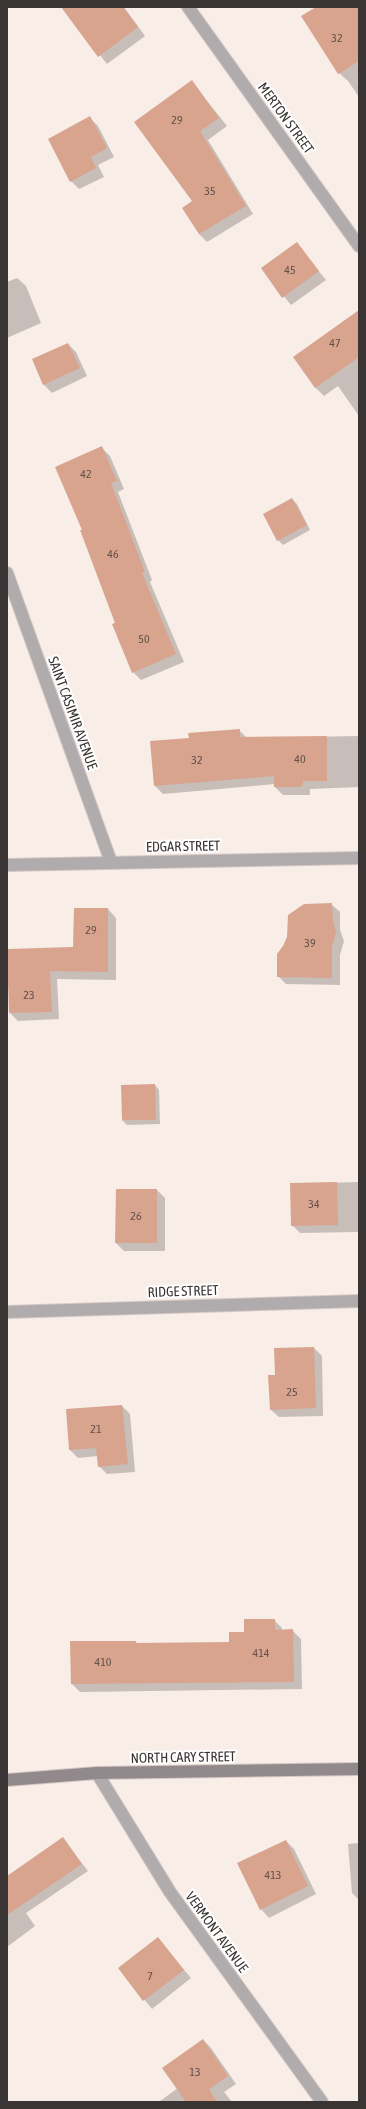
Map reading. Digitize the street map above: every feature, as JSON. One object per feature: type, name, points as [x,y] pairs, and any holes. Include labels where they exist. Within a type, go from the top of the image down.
[{"type":"street","name":"MERTON STREET","points":[[188,7],[359,246]]},
{"type":"street","name":"SAINT CASIMIR AVENUE","points":[[7,573],[111,862]]},
{"type":"street","name":"EDGAR STREET","points":[[7,865],[359,858]]},
{"type":"street","name":"RIDGE STREET","points":[[7,1312],[359,1301]]},
{"type":"street","name":"NORTH CARY STREET","points":[[7,1780],[97,1773],[359,1769]]},
{"type":"street","name":"VERMONT AVENUE","points":[[97,1773],[170,1892],[322,2102]]},
{"type":"building","points":[[61,7],[123,7],[138,27],[98,57]]},
{"type":"building","points":[[316,7],[359,7],[359,61],[338,74],[301,16]]},
{"type":"building","points":[[192,80],[219,118],[200,131],[246,206],[199,234],[182,208],[192,201],[134,122]]},
{"type":"building","points":[[90,116],[107,148],[91,157],[96,168],[70,182],[48,139]]},
{"type":"building","points":[[297,242],[319,271],[282,298],[261,268]]},
{"type":"building","points":[[359,310],[359,357],[315,388],[293,357]]},
{"type":"building","points":[[68,343],[80,368],[43,385],[32,359]]},
{"type":"building","points":[[102,446],[117,481],[111,483],[145,572],[142,573],[176,654],[132,673],[112,624],[115,623],[80,530],[82,530],[55,467]]},
{"type":"building","points":[[292,498],[307,525],[277,541],[263,514]]},
{"type":"building","points":[[240,729],[240,737],[327,736],[327,781],[303,781],[302,787],[274,787],[274,776],[154,786],[150,741],[189,738],[188,733]]},
{"type":"building","points":[[332,903],[333,921],[336,933],[332,946],[332,978],[277,977],[277,954],[287,937],[288,915],[304,904]]},
{"type":"building","points":[[74,908],[108,908],[108,972],[50,971],[52,1012],[9,1013],[7,949],[73,947]]},
{"type":"building","points":[[155,1084],[156,1120],[122,1120],[121,1085]]},
{"type":"building","points":[[337,1182],[338,1225],[291,1226],[290,1183]]},
{"type":"building","points":[[116,1189],[157,1189],[157,1243],[115,1243]]},
{"type":"building","points":[[314,1347],[316,1408],[270,1410],[268,1375],[275,1375],[274,1348]]},
{"type":"building","points":[[122,1405],[128,1464],[98,1467],[96,1448],[69,1450],[66,1409]]},
{"type":"building","points":[[244,1619],[275,1619],[275,1630],[293,1629],[294,1682],[71,1684],[70,1641],[136,1641],[136,1643],[229,1642],[229,1632],[244,1632]]},
{"type":"building","points":[[63,1837],[82,1864],[7,1915],[7,1876]]},
{"type":"building","points":[[286,1840],[308,1886],[260,1910],[237,1863]]},
{"type":"building","points":[[158,1937],[184,1970],[143,2001],[118,1968]]},
{"type":"building","points":[[203,2039],[228,2076],[209,2089],[217,2102],[186,2102],[162,2068]]}]
